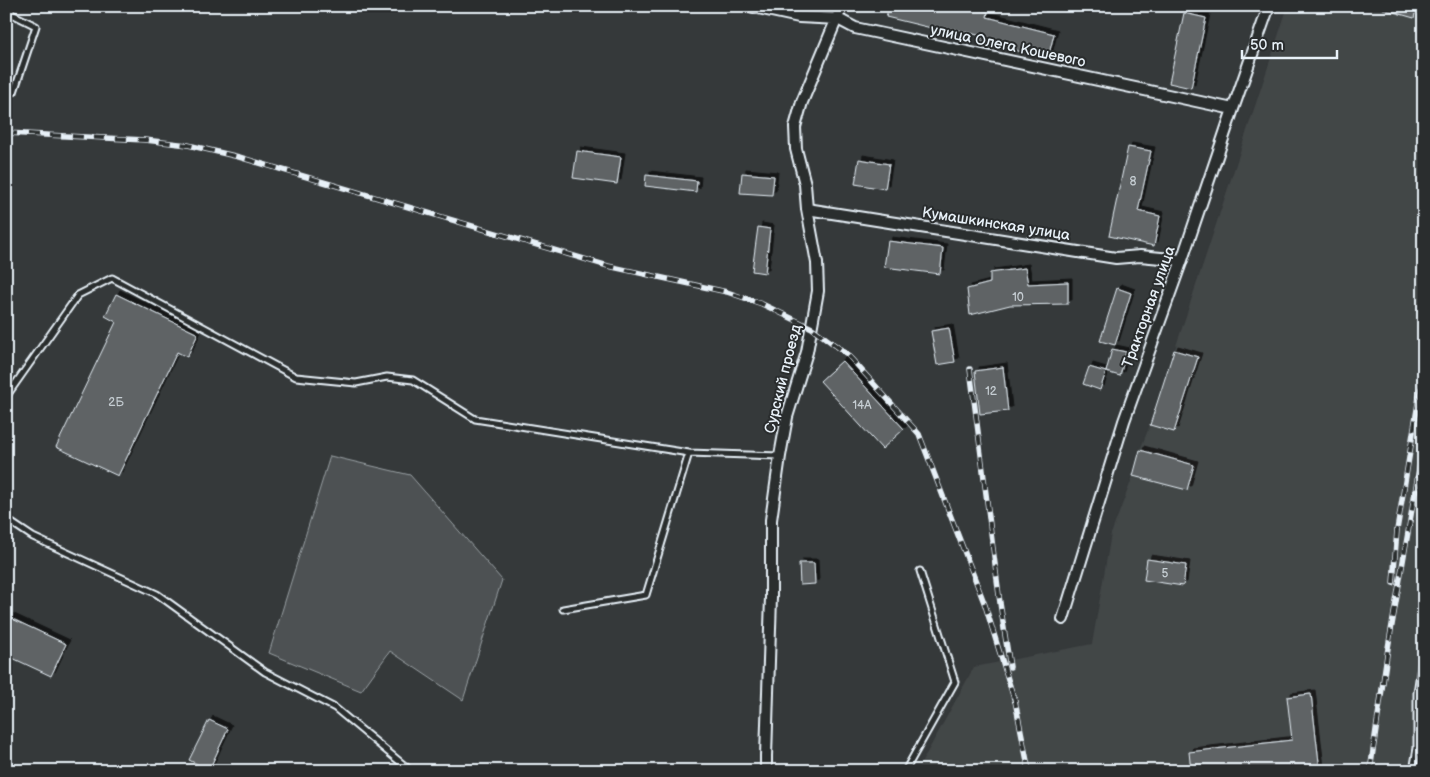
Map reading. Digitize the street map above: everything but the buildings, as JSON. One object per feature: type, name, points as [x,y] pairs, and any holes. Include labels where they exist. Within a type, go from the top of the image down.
[{"type":"street","name":"улица Олега Кошевого","points":[[749,6],[799,17],[838,19],[855,28],[1233,109]]},
{"type":"street","name":"Сурский проезд","points":[[766,771],[771,597],[770,520],[787,417],[807,352],[818,291],[817,263],[806,209],[805,184],[796,149],[795,127],[802,102],[842,6]]},
{"type":"street","name":"Тракторная улица","points":[[1063,619],[1124,420],[1270,6]]},
{"type":"street","name":"Кумашкинская улица","points":[[806,209],[1116,258],[1140,256],[1182,260]]},
{"type":"lane","points":[[6,11],[36,26],[14,92],[6,88]]},
{"type":"lane","points":[[6,397],[78,295],[112,278],[296,377],[356,383],[387,377],[413,380],[475,418],[689,453],[780,456]]},
{"type":"lane","points":[[563,608],[646,595],[689,453]]},
{"type":"lane","points":[[6,518],[33,537],[158,594],[266,672],[335,708],[411,771]]},
{"type":"lane","points":[[905,771],[955,682],[920,572]]},
{"type":"lane","points":[[1414,771],[1417,748],[1417,693],[1424,646]]},
{"type":"shaded area","points":[[1288,6],[1424,6],[1424,771],[917,771],[974,667],[1092,644],[1111,534],[1133,476]]},
{"type":"shaded area","points":[[330,456],[410,475],[502,580],[463,700],[390,651],[361,691],[269,653]]},
{"type":"railway","points":[[6,133],[145,140],[188,145],[239,157],[608,266],[727,292],[762,304],[812,328],[847,354],[919,434],[985,605],[1015,702]]},
{"type":"railway","points":[[1393,583],[1397,530],[1424,367]]},
{"type":"railway","points":[[970,369],[1010,667]]},
{"type":"railway","points":[[1370,771],[1388,648],[1424,440]]},
{"type":"railway","points":[[1014,696],[1029,771]]}]
